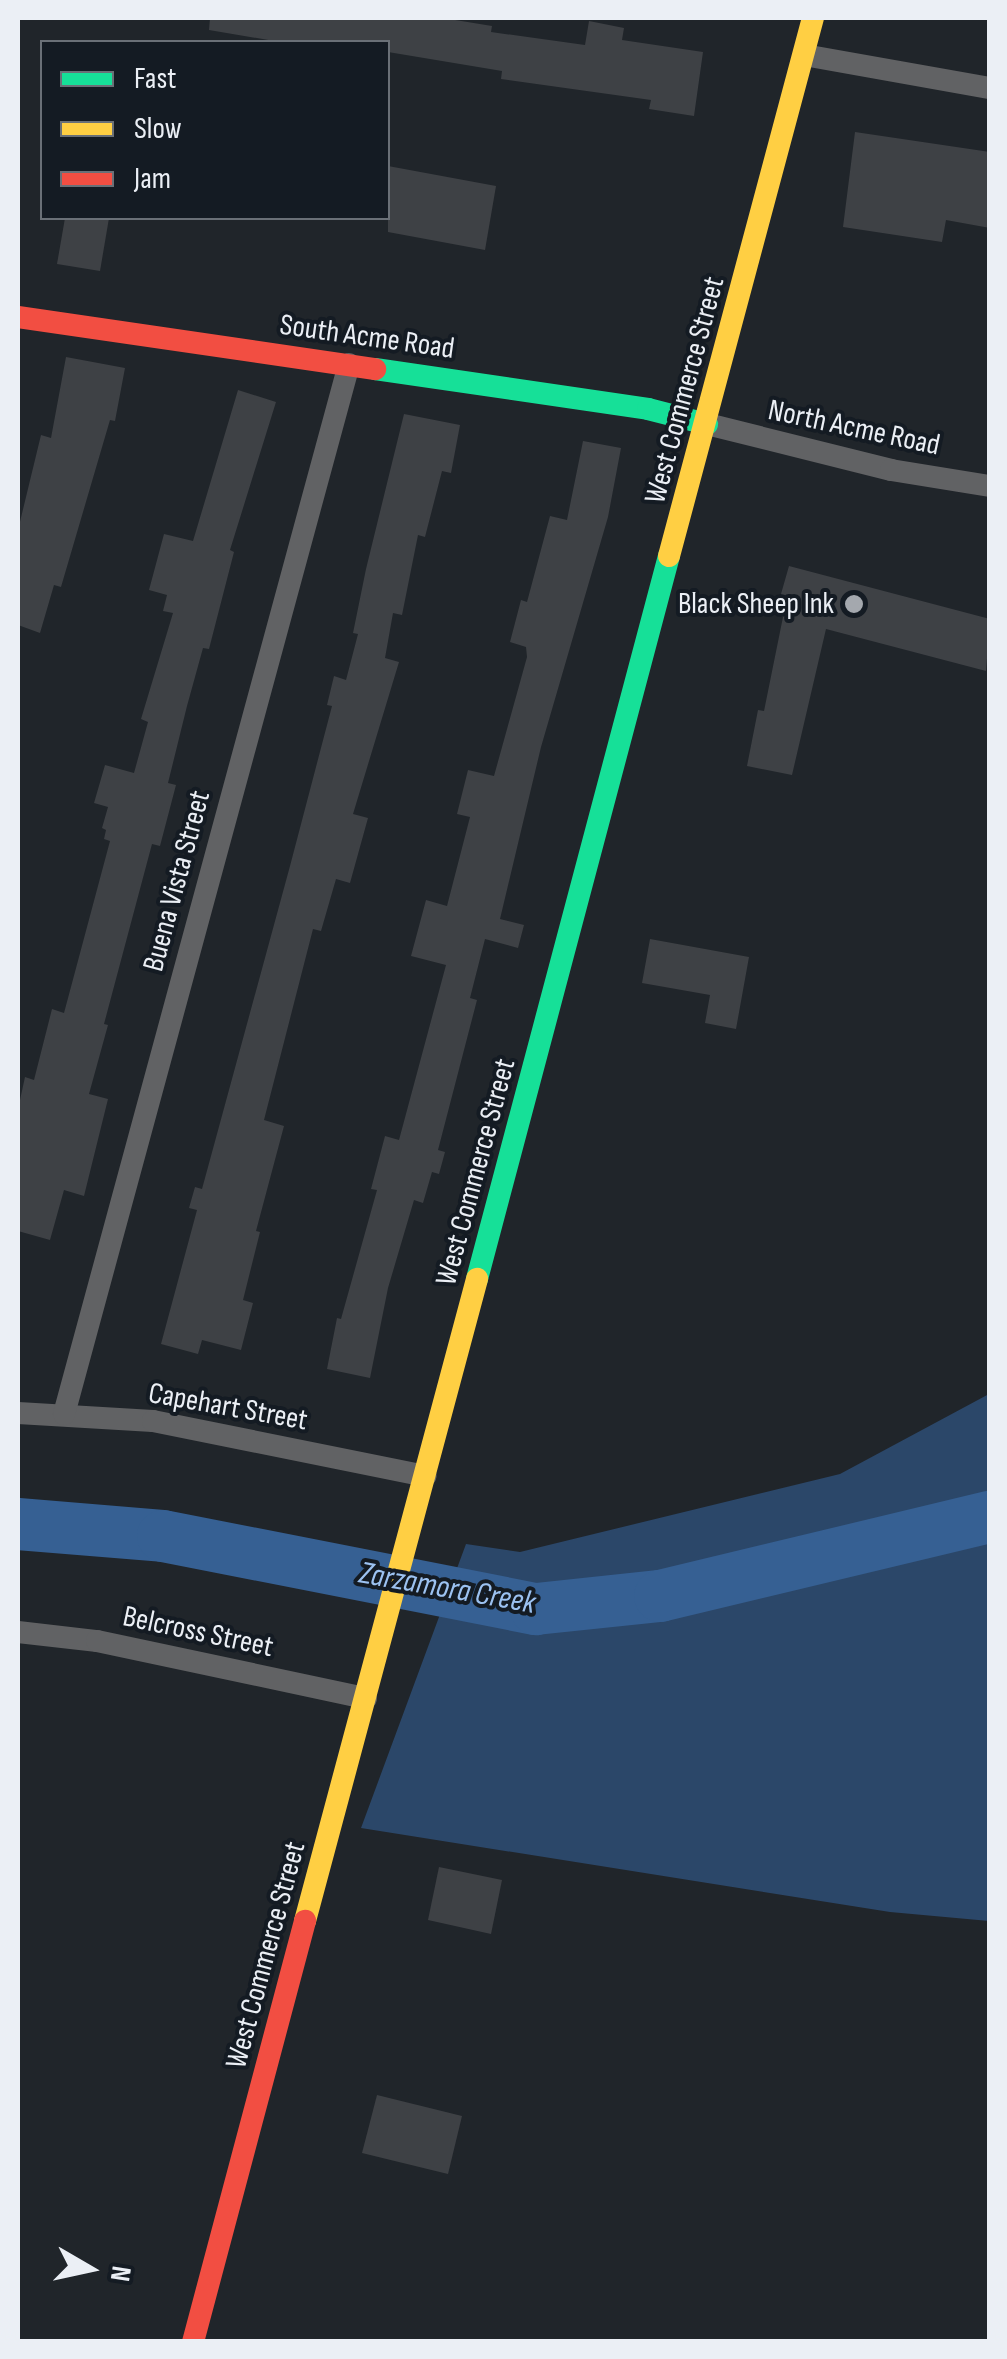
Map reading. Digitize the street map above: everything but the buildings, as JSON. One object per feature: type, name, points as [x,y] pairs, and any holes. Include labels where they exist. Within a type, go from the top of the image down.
[{"type":"main road","name":"West Commerce Street","points":[[193,2342],[813,18]]},
{"type":"main road","name":"South Acme Road","points":[[18,317],[648,409],[707,424]]},
{"type":"street","points":[[804,56],[990,88]]},
{"type":"street","name":"Buena Vista Street","points":[[64,1414],[349,364]]},
{"type":"street","name":"North Acme Road","points":[[707,424],[891,470],[990,486]]},
{"type":"street","name":"Capehart Street","points":[[18,1413],[153,1421],[426,1476]]},
{"type":"street","name":"Belcross Street","points":[[18,1632],[96,1642],[366,1698]]},
{"type":"shaded area","points":[[989,1394],[989,1921],[890,1912],[361,1828],[466,1544],[520,1552],[840,1474]]},
{"type":"waterway","name":"Zarzamora Creek","points":[[18,1524],[163,1536],[536,1609],[660,1596],[990,1517]]},
{"type":"traffic: fast","points":[[375,369],[648,409],[707,424]]},
{"type":"traffic: fast","points":[[477,1279],[669,556]]},
{"type":"traffic: slow","points":[[669,556],[813,18]]},
{"type":"traffic: slow","points":[[305,1921],[477,1279]]},
{"type":"traffic: jam","points":[[18,317],[375,369]]},
{"type":"traffic: jam","points":[[193,2342],[305,1921]]},
{"type":"place","name":"Black Sheep Ink","points":[[854,604]]}]
